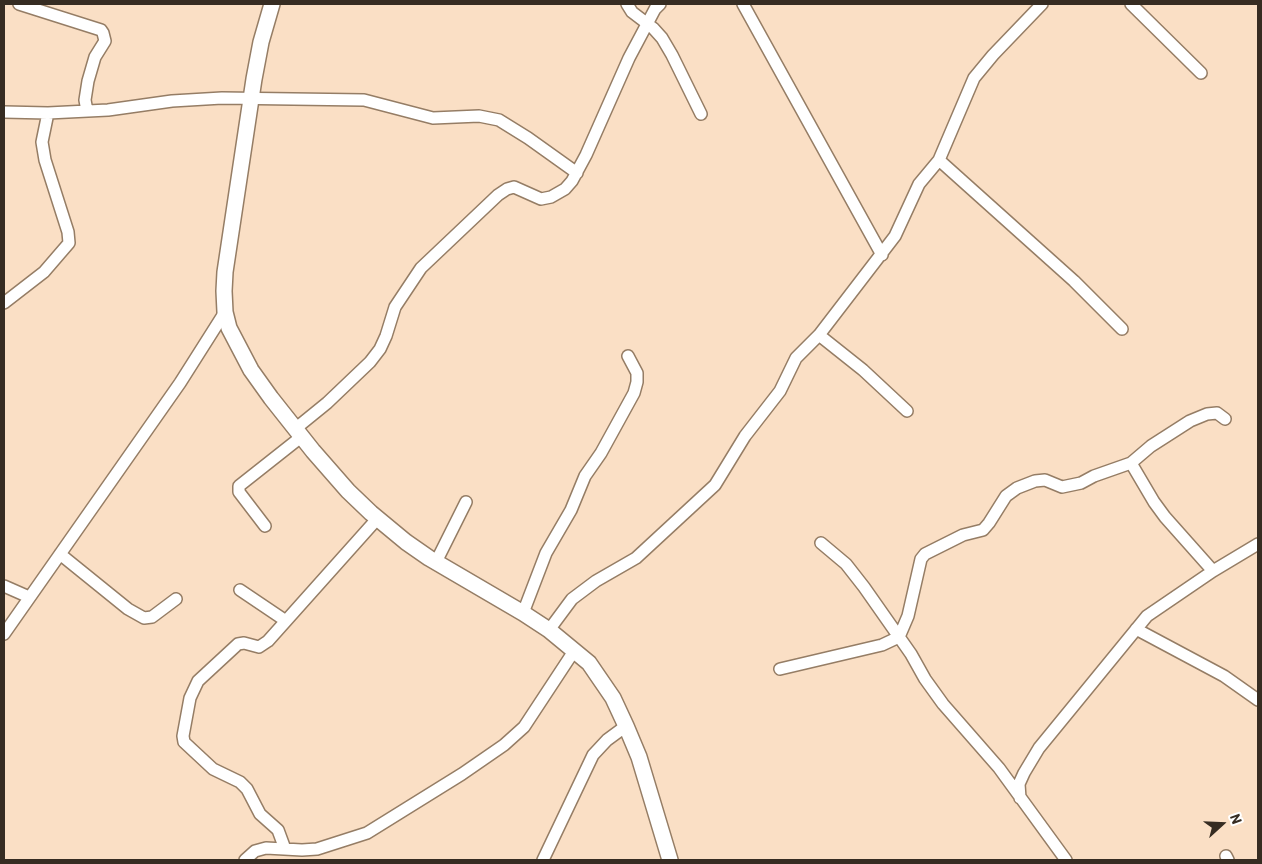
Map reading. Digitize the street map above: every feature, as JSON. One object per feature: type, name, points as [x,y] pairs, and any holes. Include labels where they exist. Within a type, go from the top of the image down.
[{"type":"street","points":[[19,4],[101,30],[103,33],[105,41],[95,57],[86,86],[85,100],[87,111]]},
{"type":"street","points":[[272,4],[261,42],[251,98],[225,272],[225,312],[229,328],[251,370],[298,433],[348,491],[378,519],[406,542],[436,562],[523,612],[549,630],[588,662],[613,698],[639,757],[670,860]]},
{"type":"street","points":[[627,4],[632,12],[653,28],[672,55],[701,114]]},
{"type":"street","points":[[265,526],[239,492],[239,486],[298,433],[370,362],[380,349],[386,336],[395,307],[421,268],[470,220],[507,189],[514,187],[541,199],[552,197],[569,185],[577,173],[629,58],[655,9],[660,4]]},
{"type":"street","points":[[743,4],[882,255]]},
{"type":"street","points":[[549,630],[572,599],[596,581],[636,558],[710,492],[745,436],[780,391],[796,358],[819,335],[895,236],[919,184],[939,160],[974,78],[993,55],[1042,4]]},
{"type":"street","points":[[1131,4],[1201,73]]},
{"type":"street","points":[[4,112],[48,113],[116,110],[196,99],[364,100],[433,118],[479,116],[499,120],[577,173]]},
{"type":"street","points":[[4,303],[44,272],[68,243],[68,232],[44,151],[43,133],[48,113]]},
{"type":"street","points":[[939,160],[1074,281],[1122,329]]},
{"type":"street","points":[[4,634],[180,383],[225,312]]},
{"type":"street","points":[[819,335],[863,370],[907,411]]},
{"type":"street","points":[[523,612],[546,553],[571,510],[585,476],[601,453],[634,393],[637,373],[628,356]]},
{"type":"street","points":[[780,669],[882,645],[899,637],[908,616],[921,559],[924,554],[963,535],[982,530],[989,523],[1006,496],[1018,488],[1035,481],[1045,480],[1062,487],[1069,486],[1131,463],[1151,446],[1190,421],[1207,414],[1217,413],[1225,419]]},
{"type":"street","points":[[1131,463],[1165,517],[1213,571]]},
{"type":"street","points":[[436,562],[466,502]]},
{"type":"street","points":[[285,849],[278,830],[260,814],[247,789],[240,782],[214,769],[186,744],[183,736],[190,698],[198,681],[238,644],[244,643],[255,647],[262,645],[378,519]]},
{"type":"street","points":[[821,543],[846,564],[864,587],[939,698],[975,739],[1066,860]]},
{"type":"street","points":[[1020,798],[1019,784],[1039,748],[1147,616],[1213,571],[1258,544]]},
{"type":"street","points":[[60,554],[128,609],[144,618],[152,617],[176,599]]},
{"type":"street","points":[[4,586],[29,598]]},
{"type":"street","points":[[240,590],[286,621]]},
{"type":"street","points":[[1136,629],[1224,676],[1258,700]]},
{"type":"street","points":[[246,860],[255,851],[260,849],[317,849],[367,833],[462,774],[504,745],[524,727],[574,650]]},
{"type":"street","points":[[544,860],[593,755],[607,740],[626,726]]}]
